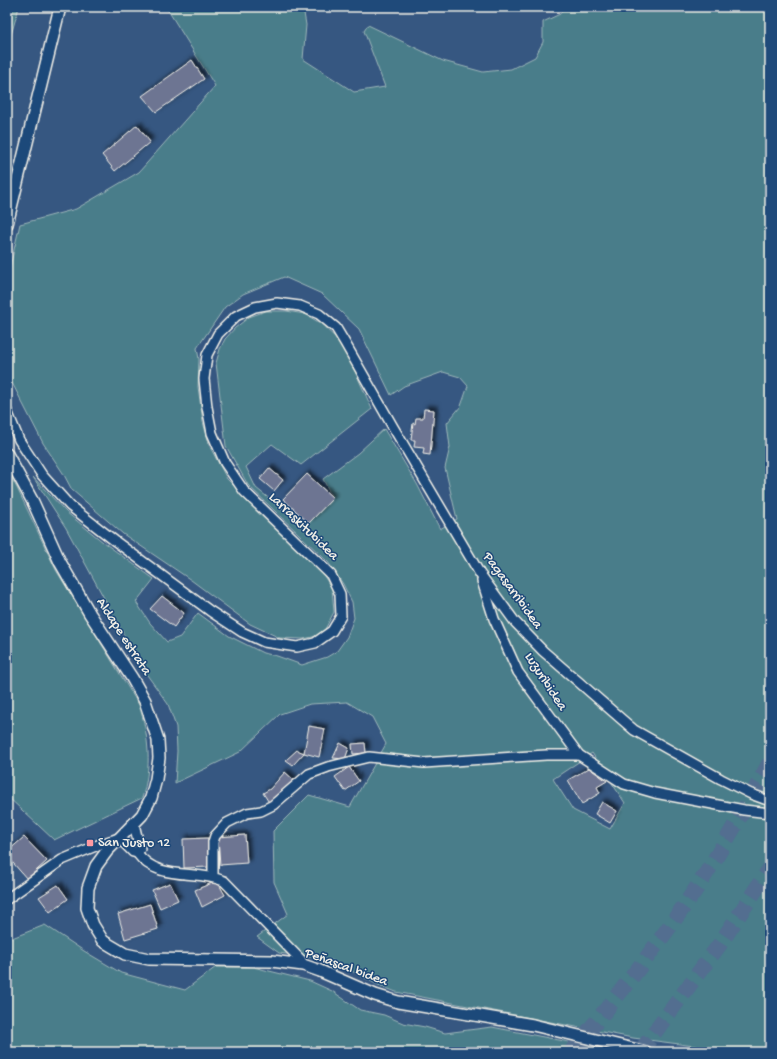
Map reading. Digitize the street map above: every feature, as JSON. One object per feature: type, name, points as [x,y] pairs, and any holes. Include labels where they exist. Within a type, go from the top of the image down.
[{"type":"street","points":[[7,224],[60,7]]},
{"type":"street","name":"Larraskitubidea","points":[[7,411],[19,440],[42,475],[70,506],[115,541],[210,611],[242,632],[264,642],[297,647],[315,643],[332,631],[341,616],[340,594],[332,575],[244,491],[225,464],[212,433],[204,379],[207,356],[218,334],[236,316],[255,307],[277,303],[300,306],[319,314],[336,328]]},
{"type":"street","name":"Pagasarribidea","points":[[336,328],[480,574],[515,622],[529,638],[634,730],[721,779],[751,794],[770,801]]},
{"type":"street","name":"Aldape estrata","points":[[7,454],[32,502],[60,562],[90,614],[132,678],[145,701],[158,740],[159,758],[151,798],[142,816],[119,838]]},
{"type":"street","name":"Luzuribidea","points":[[480,574],[494,619],[518,672],[579,755],[624,784],[655,794],[744,810],[770,813]]},
{"type":"street","points":[[213,876],[213,842],[215,836],[227,823],[247,814],[261,811],[273,805],[309,774],[328,767],[369,757],[424,763],[546,755],[579,755]]},
{"type":"street","points":[[134,824],[140,849],[137,853]]},
{"type":"street","points":[[7,899],[62,860],[119,838],[133,852],[137,853],[144,862],[160,870],[197,876],[213,876],[224,881],[301,960],[304,966]]},
{"type":"street","name":"Peñascal bidea","points":[[119,838],[96,866],[88,888],[87,908],[92,925],[103,941],[125,954],[149,959],[272,961],[304,966],[320,971],[374,995],[398,1002],[533,1025],[646,1052]]},
{"type":"green space","points":[[7,7],[19,7],[7,49]]},
{"type":"green space","points":[[166,7],[303,7],[306,25],[303,59],[354,92],[385,87],[364,31],[368,25],[443,61],[483,72],[511,69],[535,57],[543,42],[543,22],[560,14],[564,7],[770,7],[770,1052],[717,1052],[710,1048],[633,1038],[396,992],[376,984],[331,960],[279,953],[257,937],[288,914],[274,882],[273,831],[309,795],[350,807],[386,744],[372,717],[347,702],[310,704],[280,714],[240,752],[175,783],[177,751],[176,727],[168,704],[142,668],[66,528],[33,477],[66,512],[103,542],[154,579],[136,602],[150,623],[167,642],[180,637],[198,613],[229,636],[263,653],[277,656],[302,665],[327,657],[337,651],[347,637],[354,618],[352,602],[343,584],[328,562],[248,485],[226,446],[216,363],[225,339],[235,328],[249,317],[266,311],[286,311],[305,314],[320,323],[337,339],[349,358],[372,409],[301,465],[272,444],[246,467],[256,488],[302,525],[314,518],[331,495],[323,479],[358,453],[384,429],[417,484],[440,529],[457,519],[445,468],[450,447],[447,423],[461,406],[468,386],[460,377],[443,372],[404,386],[391,395],[359,329],[322,294],[284,277],[243,294],[225,307],[197,348],[199,359],[198,387],[203,422],[210,447],[227,479],[318,566],[332,589],[334,612],[322,635],[303,639],[280,638],[250,624],[191,580],[123,534],[72,490],[63,473],[43,443],[7,373],[7,280],[20,224],[76,209],[139,172],[215,86]],"holes":[[[592,753],[625,803],[610,829],[573,810],[553,779]]]},
{"type":"green space","points":[[7,470],[56,570],[139,705],[147,740],[148,764],[142,798],[54,840],[7,796]]},
{"type":"green space","points":[[45,925],[121,973],[185,990],[216,967],[253,967],[310,981],[332,991],[360,1010],[384,1015],[403,1023],[425,1027],[445,1033],[492,1027],[611,1052],[7,1052],[7,940]]},
{"type":"building","points":[[192,60],[204,79],[156,112],[142,96]]},
{"type":"building","points":[[137,125],[150,142],[115,171],[102,155]]},
{"type":"building","points":[[424,409],[434,410],[430,455],[423,454],[424,448],[414,447],[415,440],[411,440],[413,423],[415,424],[416,418],[423,418]]},
{"type":"building","points":[[269,468],[283,480],[274,491],[260,479]]},
{"type":"building","points":[[307,474],[333,498],[309,523],[283,499]]},
{"type":"building","points":[[162,596],[184,613],[174,627],[150,609]]},
{"type":"building","points":[[309,726],[325,729],[319,757],[304,753]]},
{"type":"building","points":[[340,743],[349,748],[345,759],[333,758]]},
{"type":"building","points":[[365,743],[366,753],[353,754],[352,744]]},
{"type":"building","points":[[297,750],[304,753],[293,765],[286,760]]},
{"type":"building","points":[[349,767],[359,781],[345,791],[335,777]]},
{"type":"building","points":[[589,768],[607,781],[597,787],[600,793],[582,804],[568,780]]},
{"type":"building","points":[[285,772],[295,781],[270,804],[263,793],[270,789]]},
{"type":"building","points":[[602,802],[617,811],[610,823],[595,814]]},
{"type":"building","points":[[245,835],[247,863],[220,865],[218,837]]},
{"type":"building","points":[[24,837],[47,861],[27,879],[7,856],[7,852]]},
{"type":"building","points":[[208,838],[209,867],[184,868],[183,839]]},
{"type":"building","points":[[217,881],[225,895],[202,907],[195,890]]},
{"type":"building","points":[[170,883],[178,900],[160,908],[152,890]]},
{"type":"building","points":[[58,885],[68,899],[50,912],[39,897]]},
{"type":"building","points":[[150,904],[158,929],[125,939],[118,914]]},
{"type":"tunnel","points":[[571,1052],[638,969],[700,883],[770,762]]},
{"type":"tunnel","points":[[640,1052],[720,944],[770,868]]},
{"type":"place","name":"San Justo 12","points":[[90,843]]}]
